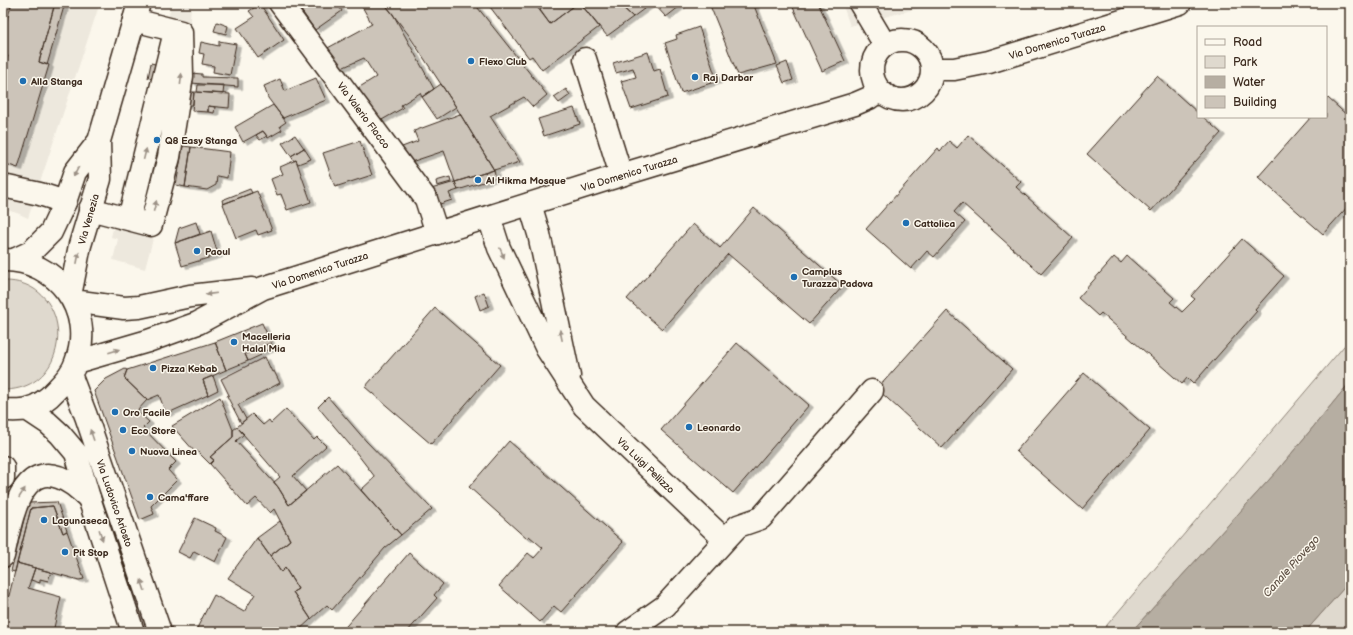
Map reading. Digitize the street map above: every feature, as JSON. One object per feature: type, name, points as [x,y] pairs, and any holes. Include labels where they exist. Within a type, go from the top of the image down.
[{"type":"main road","name":"Via Valerio Flacco","points":[[280,3],[426,199],[437,233]]},
{"type":"main road","points":[[860,3],[885,45]]},
{"type":"main road","name":"Via Domenico Turazza","points":[[932,69],[954,69],[984,64],[1180,3]]},
{"type":"main road","points":[[90,209],[129,219],[176,30],[137,12]]},
{"type":"main road","name":"Via Venezia","points":[[72,299],[80,245],[100,179],[99,141],[137,12]]},
{"type":"main road","points":[[897,40],[910,41],[921,47],[929,57],[932,69],[931,78],[927,87],[921,94],[914,99],[904,101],[887,97],[879,91],[871,72],[872,62],[877,52],[885,45],[897,40]]},
{"type":"main road","points":[[585,59],[621,176]]},
{"type":"main road","name":"Via Domenico Turazza","points":[[73,368],[198,323],[264,288],[855,104],[869,98],[879,91]]},
{"type":"main road","name":"Via Venezia","points":[[8,260],[31,252],[51,232],[65,202],[75,172],[99,141]]},
{"type":"main road","points":[[3,186],[35,193],[65,202]]},
{"type":"main road","name":"Via Luigi Pellizzo","points":[[530,204],[539,234],[571,387]]},
{"type":"main road","name":"Via Luigi Pellizzo","points":[[489,217],[499,248],[547,350],[584,406],[725,540]]},
{"type":"main road","points":[[8,260],[37,266],[57,280],[72,299],[79,316],[81,336],[81,342],[73,368],[60,386],[48,399],[12,412]]},
{"type":"main road","name":"Via Domenico Turazza","points":[[72,299],[124,308],[190,296],[264,288]]},
{"type":"main road","name":"Via Ludovico Ariosto","points":[[73,368],[86,416],[160,632]]},
{"type":"main road","points":[[628,632],[665,606],[738,526],[761,518],[872,391]]},
{"type":"main road","points":[[12,412],[48,423],[60,434],[76,453],[132,632]]},
{"type":"main road","points":[[3,467],[3,478]]},
{"type":"main road","points":[[3,556],[14,510],[21,492],[32,480],[44,475],[57,477],[72,484],[89,498]]},
{"type":"shaded area","points":[[3,3],[100,3],[28,218],[3,209]]},
{"type":"shaded area","points":[[172,3],[191,3],[186,87],[167,186],[145,269],[113,260],[118,239],[111,237]]},
{"type":"shaded area","points":[[842,3],[938,3],[850,26]]},
{"type":"green space","points":[[3,281],[27,285],[44,297],[54,315],[58,335],[55,355],[44,373],[27,385],[3,390]]},
{"type":"green space","points":[[1350,339],[1350,382],[1278,470],[1131,632],[1101,632]]},
{"type":"green space","points":[[1350,581],[1350,632],[1305,632]]},
{"type":"water","name":"Canale Piovego","points":[[1350,382],[1350,581],[1305,632],[1131,632],[1278,470]]},
{"type":"building","points":[[12,3],[55,3],[39,62],[49,65],[18,168],[3,163],[3,71],[8,56],[3,54],[3,32]]},
{"type":"building","points":[[55,3],[65,3],[47,65],[39,62]]},
{"type":"building","points":[[296,3],[337,3],[342,11],[315,30]]},
{"type":"building","points":[[360,3],[384,3],[393,14],[434,89],[422,97],[420,93],[401,105],[403,108],[380,121],[358,88],[376,77],[364,58],[335,71],[324,50],[372,24]]},
{"type":"building","points":[[384,3],[474,3],[547,95],[533,107],[524,97],[490,116],[520,162],[494,170],[456,107],[408,34]]},
{"type":"building","points":[[487,3],[534,3],[550,24],[580,3],[599,27],[542,70],[532,56],[529,58]]},
{"type":"building","points":[[548,3],[578,3],[550,24],[540,10]]},
{"type":"building","points":[[580,3],[597,3],[600,6],[603,3],[618,3],[633,17],[607,36]]},
{"type":"building","points":[[618,3],[652,3],[633,17]]},
{"type":"building","points":[[653,3],[684,3],[666,17]]},
{"type":"building","points":[[709,3],[753,3],[777,64],[738,75]]},
{"type":"building","points":[[791,3],[818,3],[845,61],[822,71]]},
{"type":"building","points":[[260,4],[284,40],[258,58],[237,28],[254,17],[249,11]]},
{"type":"building","points":[[217,22],[228,26],[226,34],[214,31]]},
{"type":"building","points":[[699,27],[717,81],[681,93],[665,43],[677,39],[676,35]]},
{"type":"building","points":[[219,41],[236,44],[230,75],[213,72],[214,66],[202,64],[204,54],[199,53],[201,42],[219,46]]},
{"type":"building","points":[[648,52],[654,71],[660,69],[668,97],[631,109],[621,81],[636,77],[633,68],[616,73],[613,63]]},
{"type":"building","points":[[787,62],[793,80],[784,83],[777,66]]},
{"type":"building","points":[[151,63],[159,65],[156,80],[148,78]]},
{"type":"building","points":[[191,73],[202,74],[202,77],[238,78],[238,87],[191,83]]},
{"type":"building","points":[[1157,76],[1197,112],[1197,118],[1204,118],[1221,133],[1151,211],[1087,154]]},
{"type":"building","points":[[316,78],[326,100],[283,118],[268,98],[264,86],[280,79],[285,91]]},
{"type":"building","points":[[441,84],[456,107],[437,119],[422,97]]},
{"type":"building","points":[[198,85],[224,85],[223,94],[197,92]]},
{"type":"building","points":[[566,89],[570,95],[559,103],[554,97]]},
{"type":"building","points":[[184,92],[194,92],[193,105],[184,105]]},
{"type":"building","points":[[194,92],[230,94],[229,108],[208,106],[208,112],[192,111]]},
{"type":"building","points":[[1328,98],[1350,118],[1350,204],[1323,234],[1258,177],[1310,118],[1327,118]]},
{"type":"building","points":[[273,105],[286,122],[280,126],[282,130],[268,138],[263,131],[243,142],[235,127]]},
{"type":"building","points":[[208,106],[215,107],[214,113],[208,112]]},
{"type":"building","points":[[574,108],[580,124],[544,136],[538,119]]},
{"type":"building","points":[[460,114],[494,170],[455,182],[444,151],[408,163],[402,147],[418,141],[414,131]]},
{"type":"building","points":[[263,131],[267,136],[260,140],[256,135]]},
{"type":"building","points":[[295,135],[304,148],[291,156],[282,143]]},
{"type":"building","points":[[968,135],[1021,182],[1016,187],[1073,238],[1041,274],[962,203],[954,212],[965,222],[934,257],[927,251],[911,269],[866,229],[938,148],[940,151],[949,141],[957,148]]},
{"type":"building","points":[[360,141],[372,175],[335,187],[323,153]]},
{"type":"building","points":[[183,146],[191,147],[185,187],[176,185]]},
{"type":"building","points":[[191,147],[230,152],[227,178],[217,176],[216,185],[207,190],[185,187]]},
{"type":"building","points":[[304,148],[311,159],[298,164],[291,156]]},
{"type":"building","points":[[296,160],[311,202],[287,210],[281,194],[277,195],[271,179],[283,174],[280,167]]},
{"type":"building","points":[[494,170],[496,178],[458,190],[455,182]]},
{"type":"building","points":[[450,177],[451,182],[437,186],[436,181]]},
{"type":"building","points":[[455,182],[458,190],[449,193],[452,200],[437,205],[431,189]]},
{"type":"building","points":[[250,189],[252,193],[223,204],[222,200]]},
{"type":"building","points":[[257,191],[272,230],[258,235],[256,230],[236,238],[223,204]]},
{"type":"building","name":"Camplus Turazza Padova","points":[[754,208],[843,286],[809,324],[728,254],[662,329],[627,299],[693,224],[720,248]]},
{"type":"building","points":[[196,222],[200,234],[175,243],[179,228]]},
{"type":"building","points":[[211,231],[218,255],[182,266],[175,243]]},
{"type":"building","points":[[1242,239],[1284,276],[1255,309],[1257,311],[1193,384],[1187,378],[1182,384],[1101,313],[1098,316],[1078,298],[1114,257],[1121,263],[1127,256],[1174,298],[1170,302],[1182,312],[1195,299],[1191,296]]},
{"type":"building","points":[[484,292],[489,306],[480,310],[475,296]]},
{"type":"building","points":[[435,308],[500,365],[431,444],[365,387]]},
{"type":"building","points":[[947,311],[1012,369],[942,448],[877,389]]},
{"type":"building","points":[[262,323],[271,343],[245,354],[248,361],[226,370],[215,342]]},
{"type":"building","points":[[215,342],[226,370],[203,380],[208,395],[166,414],[159,395],[147,400],[124,378],[127,370]]},
{"type":"building","points":[[271,343],[273,348],[260,353],[261,355],[248,361],[245,354]]},
{"type":"building","points":[[737,343],[809,405],[733,493],[661,430]]},
{"type":"building","points":[[265,357],[272,372],[274,371],[280,383],[238,405],[246,419],[241,423],[227,396],[229,395],[221,379]]},
{"type":"building","points":[[125,369],[127,370],[124,378],[147,400],[137,411],[149,422],[143,428],[176,462],[168,470],[177,480],[151,506],[154,514],[140,520],[94,391],[106,379]]},
{"type":"building","points":[[1084,373],[1150,430],[1082,509],[1016,451]]},
{"type":"building","points":[[213,376],[218,390],[208,395],[203,380]]},
{"type":"building","points":[[220,397],[233,430],[233,437],[210,457],[214,460],[210,464],[197,451],[195,452],[172,426]]},
{"type":"building","points":[[328,397],[366,441],[432,509],[401,535],[361,490],[375,477],[318,407]]},
{"type":"building","points":[[286,409],[314,440],[317,437],[326,446],[293,476],[306,491],[289,505],[274,482],[280,477],[237,427],[252,414],[263,425],[269,420],[271,423]]},
{"type":"building","points":[[237,427],[244,434],[236,441],[278,487],[289,505],[337,464],[401,535],[385,548],[332,610],[327,605],[311,619],[293,592],[298,589],[285,568],[281,572],[270,556],[290,540],[274,509],[270,513],[256,498],[247,506],[210,464],[214,460],[210,457],[233,437],[233,430]]},
{"type":"building","points":[[509,441],[623,542],[561,612],[554,606],[540,622],[499,586],[528,553],[534,558],[543,548],[529,536],[527,539],[469,487]]},
{"type":"building","points":[[57,502],[67,531],[63,533],[53,506],[31,508],[15,572],[11,571],[28,503]]},
{"type":"building","points":[[53,506],[63,533],[67,531],[84,579],[79,580],[17,563],[31,508]]},
{"type":"building","points":[[195,518],[216,528],[215,531],[227,537],[215,562],[194,551],[190,558],[178,552]]},
{"type":"building","points":[[280,521],[290,540],[270,556],[257,538]]},
{"type":"building","points":[[257,538],[281,572],[285,568],[298,589],[293,592],[311,619],[297,632],[195,632],[214,595],[244,612],[255,594],[228,578]]},
{"type":"building","points":[[409,553],[443,584],[434,595],[437,598],[407,632],[341,632]]},
{"type":"building","points":[[17,563],[35,568],[28,588],[61,597],[53,632],[3,632],[3,620]]},
{"type":"building","points":[[35,568],[51,572],[48,581],[40,579],[40,583],[31,580]]},
{"type":"building","points":[[328,628],[332,632],[324,632]]},
{"type":"place","name":"Flexo Club","points":[[471,61]]},
{"type":"place","name":"Raj Darbar","points":[[695,77]]},
{"type":"place","name":"Alla Stanga","points":[[23,81]]},
{"type":"place","name":"Q8 Easy Stanga","points":[[157,140]]},
{"type":"place","name":"Al Hikma Mosque","points":[[478,180]]},
{"type":"place","name":"Cattolica","points":[[906,223]]},
{"type":"place","name":"Paoul","points":[[197,251]]},
{"type":"place","name":"Camplus Turazza Padova","points":[[794,277]]},
{"type":"place","name":"Macelleria Halal Mia","points":[[234,342]]},
{"type":"place","name":"Pizza Kebab","points":[[153,368]]},
{"type":"place","name":"Oro Facile","points":[[115,412]]},
{"type":"place","name":"Leonardo","points":[[689,427]]},
{"type":"place","name":"Eco Store","points":[[123,430]]},
{"type":"place","name":"Nuova Linea","points":[[132,451]]},
{"type":"place","name":"Cama'ffare","points":[[150,497]]},
{"type":"place","name":"Lagunaseca","points":[[44,520]]},
{"type":"place","name":"Pit Stop","points":[[65,552]]}]
